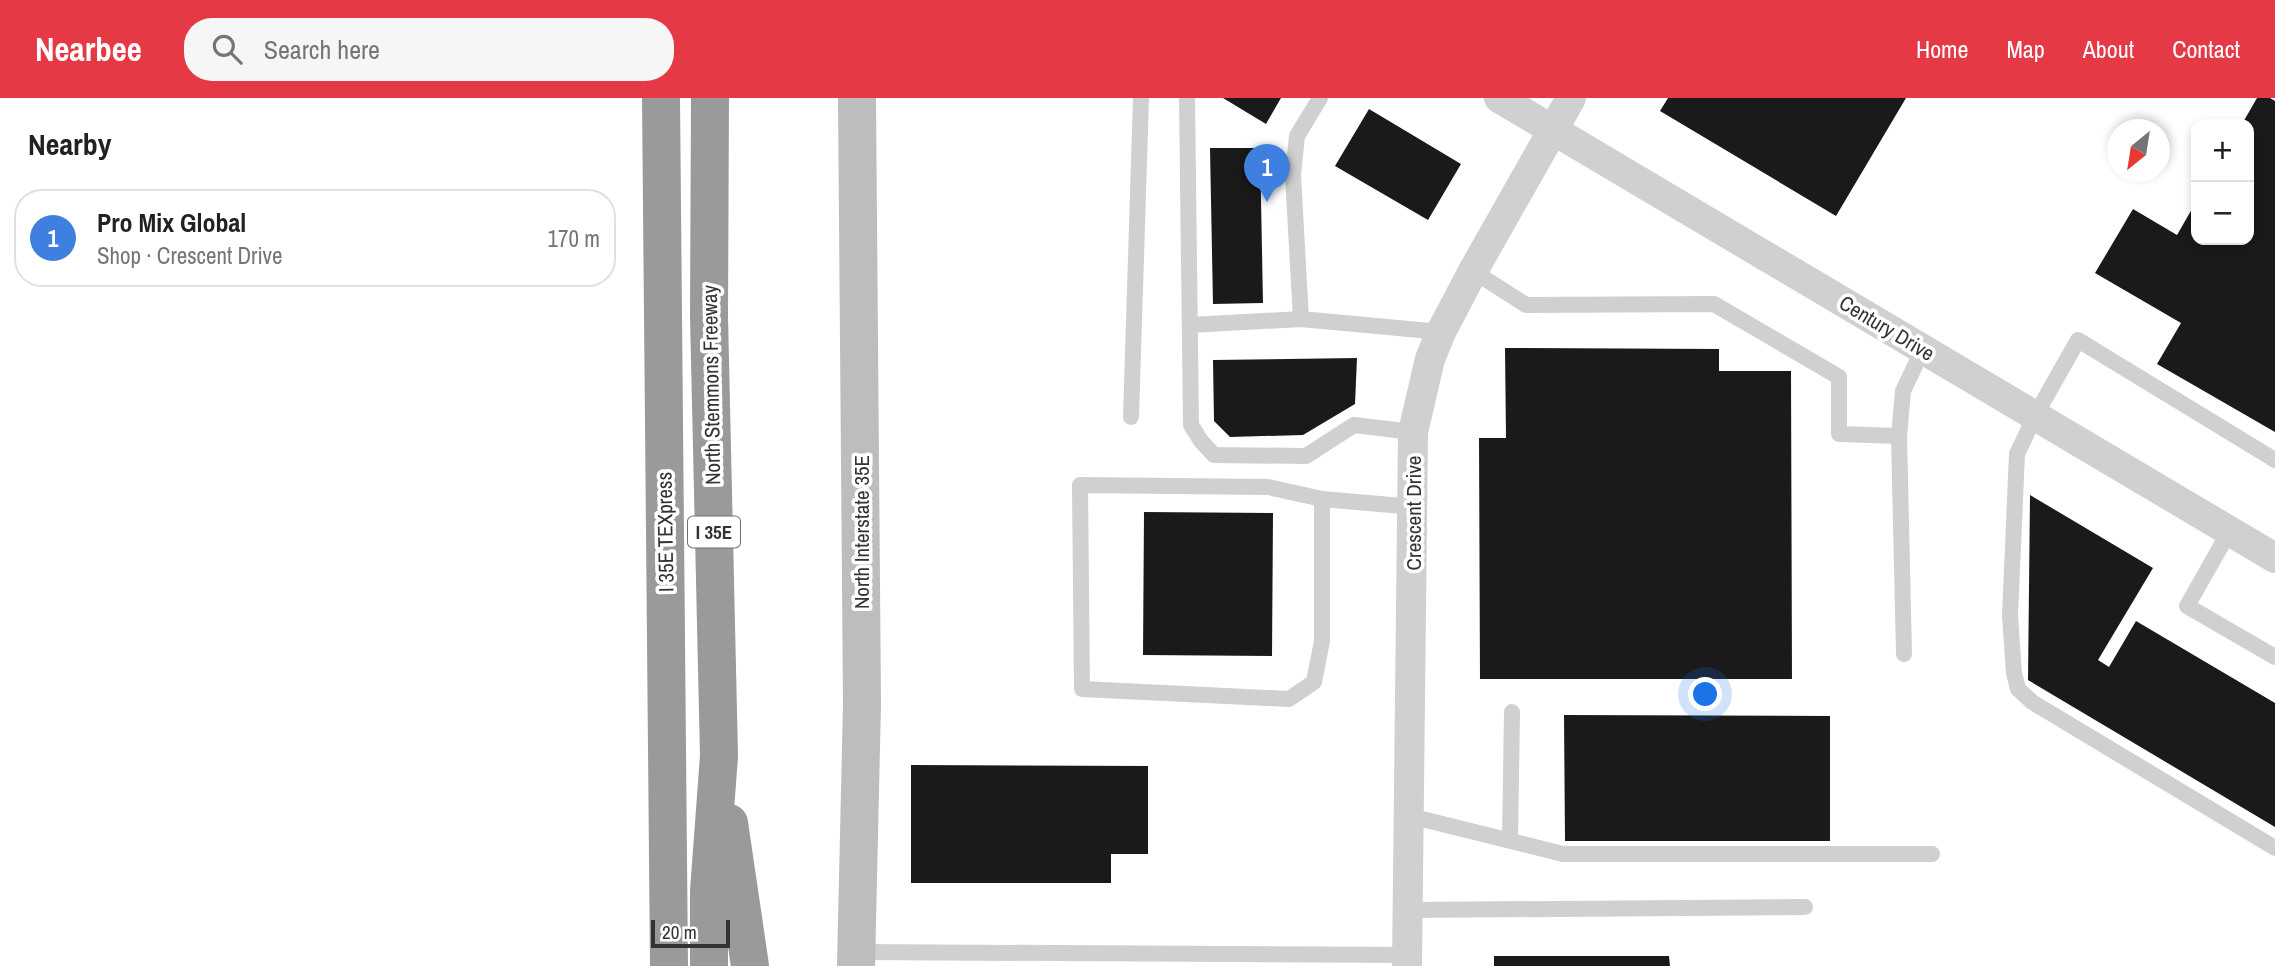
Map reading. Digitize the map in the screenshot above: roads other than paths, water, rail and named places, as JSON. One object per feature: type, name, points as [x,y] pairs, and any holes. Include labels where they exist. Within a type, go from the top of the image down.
[{"type":"highway","name":"I 35E TEXpress","points":[[661,98],[669,966]]},
{"type":"highway","name":"North Stemmons Freeway","points":[[709,966],[709,891],[719,756],[710,330],[710,98]]},
{"type":"highway","points":[[719,756],[750,966]]},
{"type":"main road","name":"North Interstate 35E","points":[[857,98],[862,690],[857,959]]},
{"type":"street","name":"Century Drive","points":[[1499,98],[2275,558]]},
{"type":"street","name":"Crescent Drive","points":[[1407,961],[1413,432],[1430,359],[1441,332],[1571,98]]},
{"type":"lane","points":[[1131,417],[1141,98]]},
{"type":"lane","points":[[1187,98],[1191,425],[1201,442],[1214,455],[1306,456],[1354,425],[1413,432]]},
{"type":"lane","points":[[1301,319],[1293,175],[1297,136],[1320,98]]},
{"type":"lane","points":[[1473,271],[1526,305],[1714,304],[1839,377],[1839,434],[1899,436]]},
{"type":"lane","points":[[1190,325],[1301,319],[1441,332]]},
{"type":"lane","points":[[2275,460],[2078,340],[2017,454],[2010,616],[2014,673],[2018,690],[2056,718],[2275,848]]},
{"type":"lane","points":[[1904,654],[1899,436],[1903,391],[1923,349]]},
{"type":"lane","points":[[1322,499],[1322,641],[1314,682],[1289,699],[1082,689],[1080,485],[1268,487],[1322,499],[1413,507]]},
{"type":"lane","points":[[2229,531],[2187,606],[2275,657]]},
{"type":"lane","points":[[1510,841],[1512,712]]},
{"type":"lane","points":[[1410,816],[1563,854],[1932,854]]},
{"type":"lane","points":[[1409,910],[1805,907]]},
{"type":"lane","points":[[857,959],[1407,961]]},
{"type":"place","name":"Pro Mix Global","points":[[1267,202]]}]
